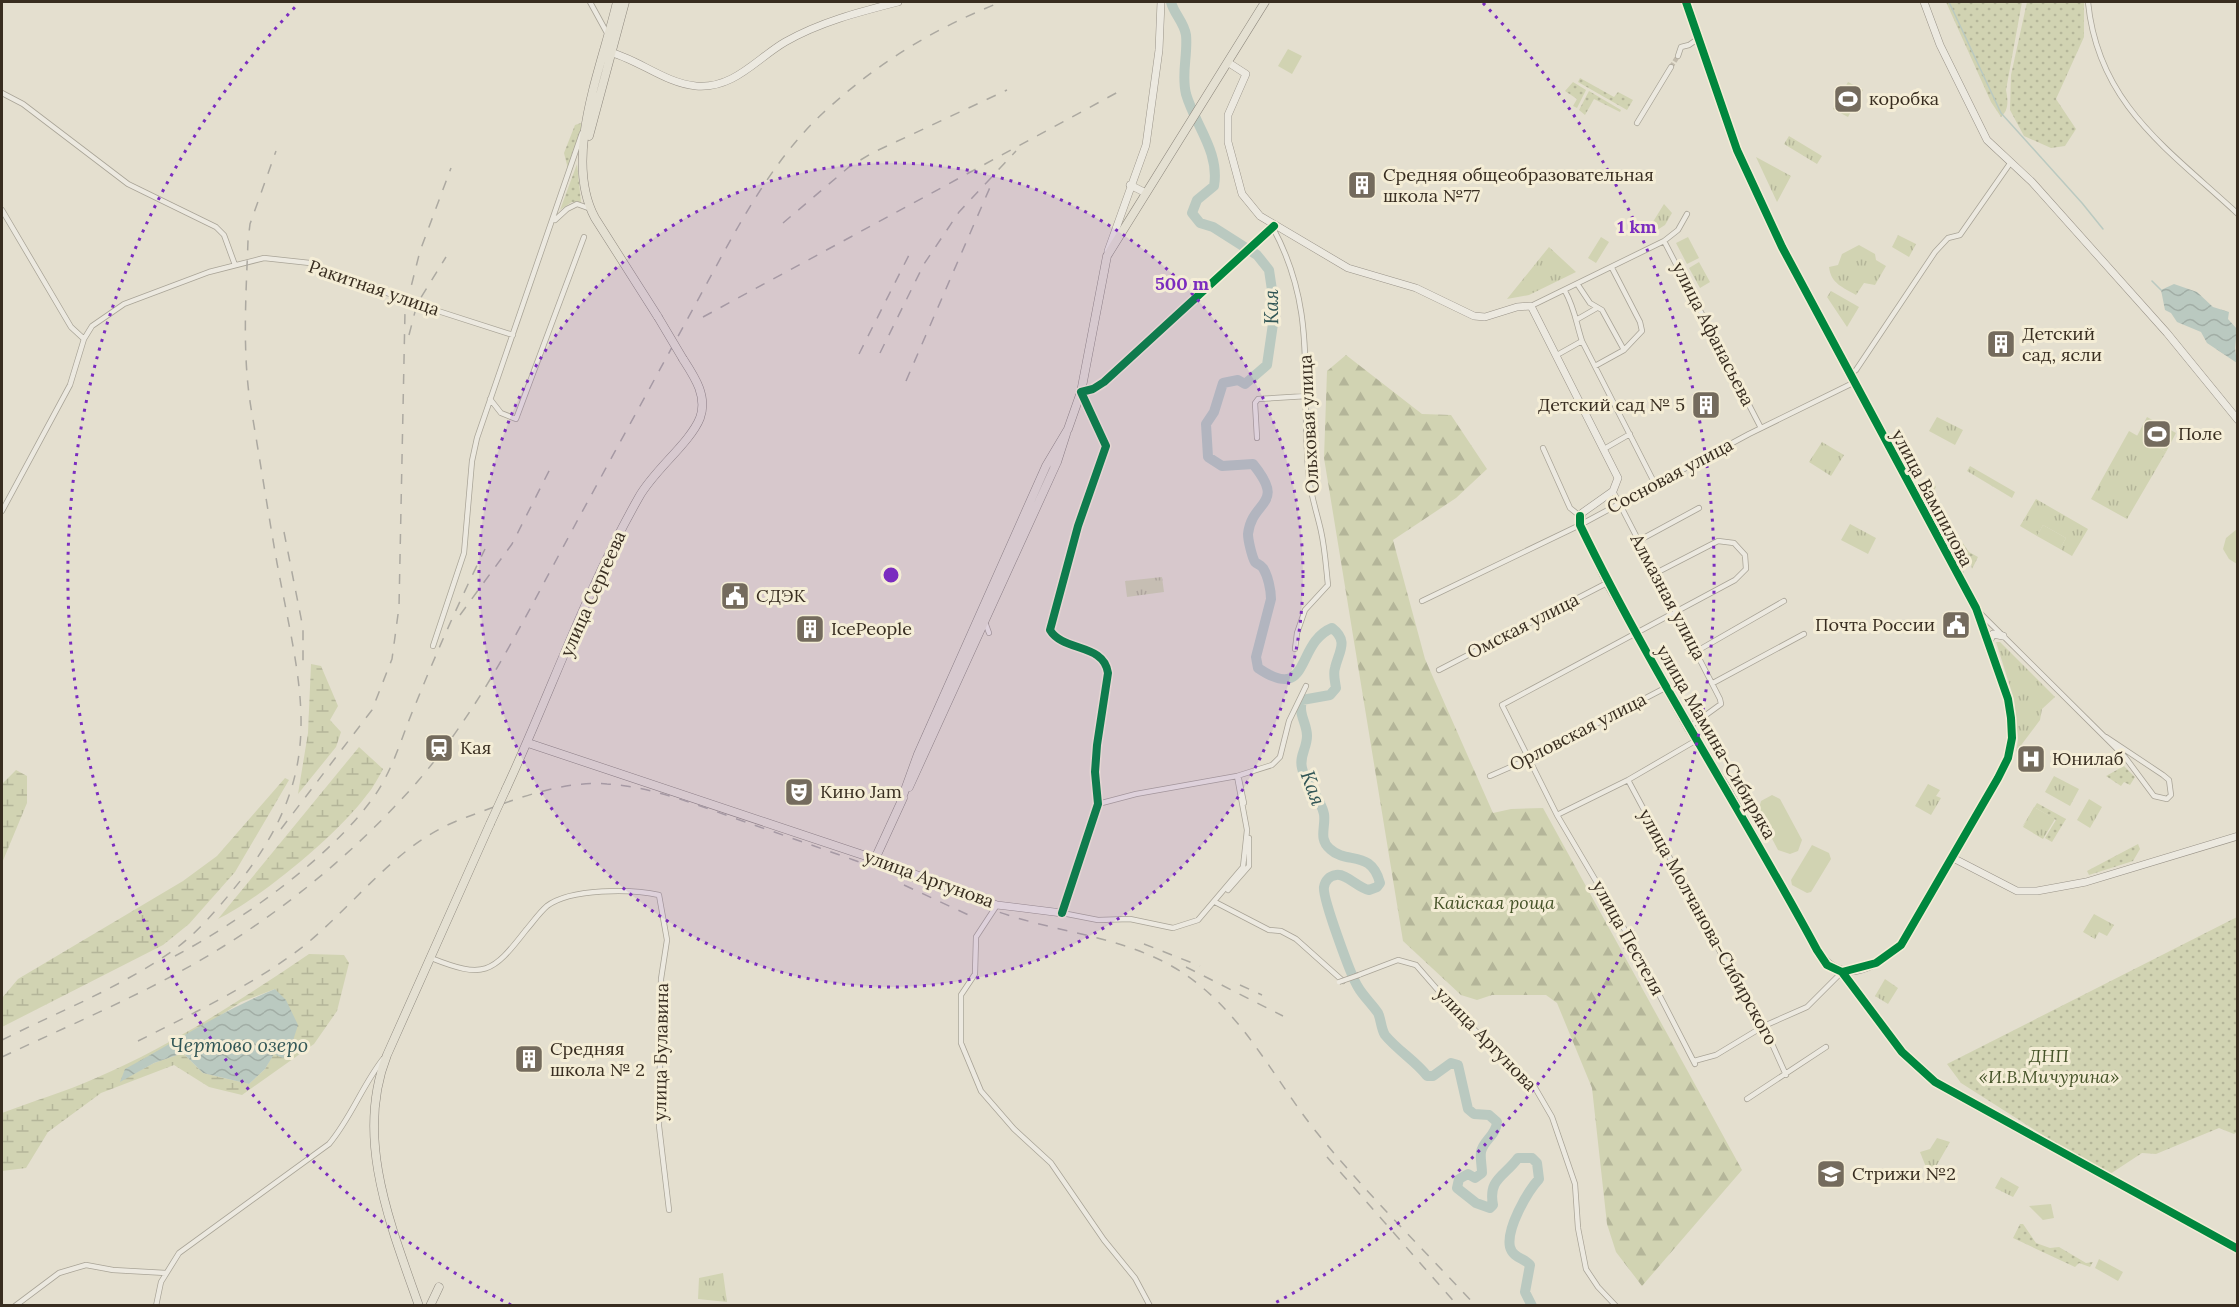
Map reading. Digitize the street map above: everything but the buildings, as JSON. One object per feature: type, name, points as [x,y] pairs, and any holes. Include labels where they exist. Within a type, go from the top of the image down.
[{"type":"main road","points":[[585,152],[617,2]]},
{"type":"main road","points":[[585,152],[586,119],[624,2]]},
{"type":"main road","points":[[875,859],[901,801],[916,775],[1057,462],[1081,392],[1107,256],[1265,2]]},
{"type":"main road","name":"улица Сергеева","points":[[419,1305],[393,1226],[373,1144],[375,1090],[387,1055],[528,743],[608,556],[653,474],[688,436],[700,418],[702,400],[700,387],[591,209],[585,188],[585,152]]},
{"type":"main road","points":[[901,801],[918,754],[984,603],[1053,451],[1066,431]]},
{"type":"main road","name":"улица Аргунова","points":[[528,743],[875,859]]},
{"type":"main road","points":[[430,1305],[439,1287]]},
{"type":"street","points":[[590,2],[609,37]]},
{"type":"street","points":[[608,52],[687,85],[707,86],[740,75],[785,43],[829,22],[898,2]]},
{"type":"street","points":[[1107,256],[1130,185],[1146,145],[1159,50],[1161,2]]},
{"type":"street","name":"улица Вампилова","points":[[1686,2],[1737,150],[1782,248],[1852,382],[1976,608],[2008,699],[2012,738],[2007,758],[1953,858],[1901,945],[1876,963],[1842,972]]},
{"type":"street","points":[[1924,2],[1940,45],[1987,140],[2032,182],[2167,333],[2238,420]]},
{"type":"street","points":[[2088,2],[2091,29],[2098,52],[2122,101],[2138,120],[2238,213]]},
{"type":"street","points":[[1678,56],[1680,46],[1689,45],[1699,38]]},
{"type":"street","points":[[1228,63],[1246,74],[1228,115],[1228,142],[1237,180],[1250,206],[1274,227],[1348,268],[1416,288],[1474,316],[1485,317],[1517,307],[1531,306],[1578,285],[1664,241],[1678,230],[1687,214]]},
{"type":"street","points":[[1637,123],[1671,67]]},
{"type":"street","points":[[2,93],[23,104],[128,184],[216,227],[224,235],[235,265]]},
{"type":"street","points":[[434,646],[464,553],[472,461],[490,399],[553,222],[586,119]]},
{"type":"street","points":[[572,165],[585,152]]},
{"type":"street","points":[[1849,375],[1856,370],[1935,252],[1948,238],[1960,235],[2011,162]]},
{"type":"street","points":[[1130,185],[1146,193]]},
{"type":"street","points":[[553,222],[567,209],[577,204],[591,209]]},
{"type":"street","points":[[2,210],[71,327],[84,339]]},
{"type":"street","points":[[1062,913],[1098,804],[1095,772],[1099,729],[1107,691],[1107,665],[1098,655],[1061,639],[1050,630],[1078,526],[1106,446],[1081,392],[1093,389],[1104,382],[1274,227]]},
{"type":"street","name":"Ольховая улица","points":[[1274,227],[1288,258],[1302,303],[1309,476],[1314,511],[1321,530],[1328,585],[1305,610],[1297,633],[1295,649]]},
{"type":"street","points":[[490,399],[501,413],[516,419],[584,237]]},
{"type":"street","name":"улица Афанасьева","points":[[1664,241],[1761,428]]},
{"type":"street","name":"Ракитная улица","points":[[2,510],[70,385],[84,339],[92,326],[124,304],[235,265],[264,258],[310,263],[410,302],[513,335]]},
{"type":"street","points":[[1595,366],[1624,350],[1642,331],[1640,322],[1612,268]]},
{"type":"street","points":[[1578,285],[1590,303],[1602,310],[1624,350]]},
{"type":"street","points":[[1565,291],[1576,311],[1582,341],[1655,484]]},
{"type":"street","name":"Алмазная улица","points":[[1531,306],[1618,478],[1613,491],[1618,504],[1654,574],[1676,610],[1713,683],[1721,704],[1688,728]]},
{"type":"street","points":[[1576,320],[1597,308]]},
{"type":"street","points":[[1557,355],[1582,341]]},
{"type":"street","name":"Сосновая улица","points":[[1422,601],[1580,525],[1852,382]]},
{"type":"street","points":[[1257,438],[1255,404],[1258,399],[1307,396]]},
{"type":"street","points":[[1604,448],[1630,434]]},
{"type":"street","points":[[1543,448],[1570,508],[1580,516],[1613,491]]},
{"type":"street","points":[[1638,541],[1699,508]]},
{"type":"street","name":"улица Мамина-Сибиряка","points":[[1580,516],[1580,525],[1607,583],[1695,741],[1730,793],[1817,950],[1827,965],[1842,972]]},
{"type":"street","points":[[1636,635],[1676,610],[1735,580],[1746,569],[1745,555],[1734,543],[1718,541],[1654,574]]},
{"type":"street","name":"Омская улица","points":[[1439,670],[1607,583]]},
{"type":"street","points":[[1697,651],[1784,601]]},
{"type":"street","points":[[1976,608],[2128,760],[2154,796],[2167,799],[2171,795],[2169,780],[2106,737]]},
{"type":"street","points":[[985,622],[989,633]]},
{"type":"street","points":[[1713,683],[1804,634]]},
{"type":"street","points":[[1988,643],[1993,634],[2003,636]]},
{"type":"street","name":"улица Пестеля","points":[[1636,635],[1502,705],[1557,815],[1632,942],[1695,1062],[1716,1055],[1764,1026]]},
{"type":"street","points":[[1098,804],[1136,794],[1237,776],[1272,765],[1280,758],[1289,721],[1306,686]]},
{"type":"street","name":"Орловская улица","points":[[1490,776],[1529,759],[1665,688]]},
{"type":"street","points":[[1557,815],[1628,780],[1695,741]]},
{"type":"street","name":"улица Аргунова","points":[[875,859],[997,905],[1098,920],[1130,919],[1180,928],[1198,920],[1240,879],[1249,866],[1249,832],[1242,787],[1237,776]]},
{"type":"street","name":"улица Молчанова-Сибирского","points":[[1628,780],[1731,972],[1764,1026],[1786,1075]]},
{"type":"street","points":[[1953,858],[2017,891],[2045,890],[2086,882],[2238,836]]},
{"type":"street","name":"улица Булавина","points":[[431,958],[457,968],[492,968],[507,955],[539,914],[555,902],[588,894],[638,891],[659,895],[666,940],[661,979],[659,1126],[669,1210]]},
{"type":"street","points":[[1215,902],[1269,930],[1281,931],[1296,939],[1341,981],[1359,975]]},
{"type":"street","points":[[1215,902],[1273,931],[1290,936],[1306,947],[1339,982],[1359,975]]},
{"type":"street","points":[[997,905],[979,928],[976,937],[975,974],[962,995],[961,1043],[981,1091],[1014,1129],[1052,1163],[1104,1240],[1135,1278],[1150,1305]]},
{"type":"street","name":"улица Аргунова","points":[[1359,975],[1398,960],[1416,965],[1463,1019],[1534,1086],[1552,1117],[1575,1184],[1578,1228],[1586,1269],[1598,1287],[1616,1305]]},
{"type":"street","points":[[1764,1026],[1807,1007],[1842,972],[1902,1052],[1927,1076],[2188,1224],[2238,1249]]},
{"type":"street","points":[[1747,1100],[1826,1047]]},
{"type":"street","points":[[156,1305],[165,1273],[179,1253],[192,1241],[329,1144],[339,1132],[371,1074],[387,1055]]},
{"type":"street","points":[[15,1305],[59,1273],[86,1265],[113,1270],[165,1273]]},
{"type":"green space","points":[[1946,2],[2022,2],[2006,90],[2007,105],[2001,117],[1991,102]]},
{"type":"green space","points":[[2027,2],[2084,2],[2084,37],[2056,99],[2076,129],[2065,146],[2051,148],[2024,136],[2010,110],[2011,75]]},
{"type":"green space","points":[[1288,49],[1302,56],[1292,74],[1278,66]]},
{"type":"green space","points":[[1580,78],[1614,97],[1618,92],[1633,100],[1627,110],[1578,82]]},
{"type":"green space","points":[[1573,82],[1586,90],[1577,108],[1573,106],[1577,99],[1565,91]]},
{"type":"green space","name":"коробка","points":[[1848,82],[1863,90],[1848,117],[1833,109]]},
{"type":"green space","points":[[1589,91],[1621,110],[1620,112],[1594,99],[1585,115],[1579,110]]},
{"type":"green space","points":[[581,123],[568,169],[564,153],[575,125]]},
{"type":"green space","points":[[1789,136],[1822,156],[1817,164],[1784,144]]},
{"type":"green space","points":[[1756,157],[1791,176],[1777,202]]},
{"type":"green space","points":[[577,164],[581,202],[572,202],[560,210]]},
{"type":"green space","points":[[1664,204],[1672,213],[1665,225],[1654,232],[1651,225]]},
{"type":"green space","points":[[1898,235],[1916,244],[1909,257],[1892,247]]},
{"type":"green space","points":[[1601,237],[1609,242],[1596,263],[1588,258]]},
{"type":"green space","points":[[1688,237],[1699,258],[1687,264],[1676,243]]},
{"type":"green space","points":[[1859,245],[1875,254],[1876,260],[1886,266],[1875,285],[1864,283],[1856,295],[1835,281],[1829,267],[1838,265],[1842,254]]},
{"type":"green space","points":[[1549,247],[1576,272],[1529,295],[1507,299]]},
{"type":"green space","points":[[1699,262],[1710,282],[1700,288],[1689,268]]},
{"type":"green space","points":[[1831,291],[1859,307],[1847,327],[1827,297]]},
{"type":"green space","name":"Кайская роща","points":[[1346,355],[1422,414],[1451,415],[1487,469],[1456,498],[1393,540],[1425,659],[1493,813],[1511,809],[1543,808],[1742,1170],[1642,1286],[1616,1252],[1607,1224],[1592,1088],[1557,1003],[1546,995],[1492,995],[1477,1000],[1461,995],[1403,941],[1324,458],[1327,371]]},
{"type":"green space","points":[[1937,417],[1963,430],[1955,445],[1929,431]]},
{"type":"green space","name":"Поле","points":[[2147,417],[2176,433],[2166,452],[2137,436]]},
{"type":"green space","points":[[2129,431],[2166,452],[2127,519],[2091,499]]},
{"type":"green space","points":[[1822,442],[1844,455],[1831,476],[1809,462]]},
{"type":"green space","points":[[1899,458],[1964,572],[1964,574],[1897,459]]},
{"type":"green space","points":[[1970,466],[2015,492],[2012,498],[1967,471]]},
{"type":"green space","points":[[1930,478],[1936,487],[1932,494],[1948,521],[1945,524],[1926,499],[1925,479]]},
{"type":"green space","points":[[2036,499],[2088,529],[2072,556],[2060,549],[2066,538],[2043,525],[2037,536],[2020,526]]},
{"type":"green space","points":[[1949,523],[1969,552],[1978,557],[1972,569],[1971,563],[1965,558],[1953,538],[1948,539],[1945,533]]},
{"type":"green space","points":[[1850,524],[1876,538],[1868,554],[1841,540]]},
{"type":"green space","points":[[2043,525],[2066,538],[2060,549],[2037,536]]},
{"type":"green space","points":[[2237,529],[2237,564],[2229,559],[2223,549],[2226,538]]},
{"type":"green space","points":[[1162,577],[1164,592],[1127,597],[1125,581]]},
{"type":"green space","points":[[1996,642],[2000,642],[2055,697],[2042,709],[2040,720],[2016,752],[2018,740],[2014,699]]},
{"type":"green space","points":[[311,664],[321,666],[338,706],[330,720],[341,732],[336,747],[298,794],[308,733]]},
{"type":"green space","points":[[359,747],[383,769],[369,793],[318,847],[276,881],[218,919]]},
{"type":"green space","points":[[2124,766],[2135,777],[2130,785],[2124,782],[2121,786],[2106,776]]},
{"type":"green space","points":[[16,770],[27,776],[27,803],[2,863],[2,784]]},
{"type":"green space","points":[[2054,776],[2079,789],[2070,806],[2045,792]]},
{"type":"green space","points":[[285,778],[289,780],[235,872],[189,924],[163,945],[2,1027],[2,998],[18,979],[183,881],[217,856]]},
{"type":"green space","points":[[1928,784],[1940,790],[1936,796],[1941,798],[1931,815],[1915,806]]},
{"type":"green space","points":[[1772,795],[1780,799],[1802,840],[1798,851],[1790,854],[1778,850],[1758,812],[1761,801]]},
{"type":"green space","points":[[2089,799],[2102,807],[2090,828],[2077,820]]},
{"type":"green space","points":[[2037,803],[2066,819],[2052,842],[2045,838],[2056,820],[2036,808],[2022,827]]},
{"type":"green space","points":[[2034,807],[2055,819],[2043,839],[2023,827]]},
{"type":"green space","points":[[2138,844],[2140,849],[2133,861],[2089,875],[2087,871]]},
{"type":"green space","points":[[1812,845],[1829,853],[1831,859],[1811,892],[1807,893],[1792,885],[1791,880]]},
{"type":"green space","points":[[2094,914],[2114,925],[2107,936],[2099,932],[2095,939],[2083,932]]},
{"type":"green space","name":"ДНП «И.В.Мичурина»","points":[[2237,917],[2237,1132],[2234,1134],[2219,1128],[2156,1154],[2142,1153],[2107,1176],[1961,1083],[1947,1064]]},
{"type":"green space","points":[[309,954],[344,955],[349,963],[337,1011],[314,1044],[242,1095],[209,1087],[174,1065],[101,1093],[48,1132],[26,1168],[2,1171],[2,1113],[84,1083],[151,1052],[231,1005]],"holes":[[[275,989],[274,1053],[265,1069],[249,1084],[203,1073],[183,1053],[154,1063],[120,1081],[241,1002]]]},
{"type":"green space","points":[[1885,979],[1898,988],[1888,1004],[1875,996]]},
{"type":"green space","points":[[1937,1138],[1950,1142],[1930,1177],[1920,1152],[1930,1149]]},
{"type":"green space","points":[[2001,1177],[2019,1187],[2013,1197],[1995,1188]]},
{"type":"green space","points":[[2051,1204],[2054,1218],[2043,1220],[2029,1206]]},
{"type":"green space","points":[[2020,1224],[2023,1224],[2036,1243],[2050,1248],[2059,1247],[2086,1263],[2093,1262],[2090,1267],[2079,1263],[2075,1267],[2013,1238]]},
{"type":"green space","points":[[2099,1259],[2123,1272],[2118,1281],[2095,1268]]},
{"type":"green space","points":[[723,1273],[727,1302],[698,1299],[699,1278]]},
{"type":"water","points":[[2174,284],[2197,292],[2213,307],[2229,312],[2228,319],[2237,329],[2235,348],[2237,363],[2207,343],[2201,332],[2177,322],[2171,313],[2165,310],[2161,290]]},
{"type":"water","name":"Чертово озеро","points":[[275,989],[286,1000],[298,1025],[290,1050],[283,1058],[274,1054],[265,1069],[249,1084],[203,1073],[183,1053],[154,1063],[120,1082],[125,1069],[218,1016]]},
{"type":"waterway","name":"Кая","points":[[1171,2],[1186,35],[1184,79],[1186,94],[1210,150],[1215,174],[1214,186],[1197,200],[1192,213],[1200,223],[1213,227],[1257,255],[1269,270],[1275,310],[1267,365],[1245,384],[1238,380],[1223,383],[1214,412],[1206,424],[1208,457],[1222,466],[1253,464],[1267,488],[1265,502],[1255,514],[1248,534],[1254,560],[1265,571],[1271,595],[1256,657],[1258,668],[1275,677],[1287,679],[1295,675],[1320,636],[1332,628],[1340,637],[1341,647],[1334,673],[1336,688],[1330,695],[1302,700],[1301,710],[1307,736],[1302,768],[1324,814],[1323,837],[1326,845],[1337,854],[1358,859],[1371,866],[1380,883],[1369,890],[1344,876],[1331,876],[1324,887],[1327,905],[1354,980],[1378,1013],[1385,1035],[1427,1076],[1433,1076],[1451,1063],[1458,1065],[1468,1109],[1474,1114],[1489,1115],[1497,1122],[1494,1131],[1482,1148],[1482,1173],[1475,1178],[1468,1174],[1459,1179],[1457,1188],[1476,1203],[1490,1208],[1493,1205],[1492,1196],[1495,1184],[1518,1158],[1532,1158],[1537,1163],[1539,1179],[1518,1211],[1510,1239],[1511,1251],[1530,1265],[1525,1292],[1532,1306]]},
{"type":"waterway","points":[[1949,2],[2001,113],[2103,229]]},
{"type":"waterway","points":[[2152,281],[2161,290]]},
{"type":"tunnel","points":[[1671,67],[1678,56]]},
{"type":"railway","points":[[2,1057],[143,991],[251,929],[327,871],[397,805],[460,727],[496,670],[736,230],[784,156],[823,113],[885,63],[929,36],[1001,2]]},
{"type":"railway","points":[[783,223],[849,167],[872,153],[1007,90]]},
{"type":"railway","points":[[703,317],[1118,92]]},
{"type":"railway","points":[[2,1040],[131,977],[181,945],[208,919],[241,880],[269,839],[287,801],[297,764],[301,728],[299,690],[251,408],[245,324],[250,224],[276,151]]},
{"type":"railway","points":[[880,353],[924,264],[959,212],[1016,151]]},
{"type":"railway","points":[[281,829],[372,710],[392,659],[399,607],[405,311],[420,251],[451,168]]},
{"type":"railway","points":[[906,381],[991,185]]},
{"type":"railway","points":[[859,354],[911,251]]},
{"type":"railway","points":[[409,335],[417,304],[446,257]]},
{"type":"railway","points":[[460,615],[512,544],[551,467]]},
{"type":"railway","points":[[284,532],[303,628],[303,669]]},
{"type":"railway","points":[[175,956],[228,925],[283,886],[333,843],[355,821],[373,798],[392,764],[440,645],[485,549]]},
{"type":"railway","points":[[138,1041],[224,997],[286,959],[325,928],[400,856],[442,828],[467,817],[554,788],[607,784],[644,789],[700,806],[996,911],[1126,946],[1175,968],[1198,984],[1233,1017],[1318,1134],[1376,1200],[1476,1306]]},
{"type":"railway","points":[[904,885],[975,918]]},
{"type":"railway","points":[[1144,944],[1200,966]]},
{"type":"railway","points":[[1186,967],[1283,1016]]},
{"type":"railway","points":[[1240,985],[1262,995]]},
{"type":"railway","points":[[1327,1157],[1458,1306]]},
{"type":"cycle path","points":[[1686,2],[1737,150],[1782,247],[1976,608],[2008,699],[2012,738],[2008,758],[1901,945],[1876,963],[1842,972]]},
{"type":"cycle path","points":[[1062,913],[1098,804],[1095,772],[1097,745],[1108,673],[1105,663],[1099,657],[1064,642],[1050,630],[1078,526],[1106,446],[1081,392],[1093,389],[1104,382],[1274,226]]},
{"type":"cycle path","points":[[1580,516],[1580,525],[1607,580],[1817,950],[1827,965],[1842,972],[1902,1052],[1935,1082],[2238,1249]]},
{"type":"place","name":"коробка","points":[[1848,99]]},
{"type":"place","name":"Средняя общеобразовательная школа №77","points":[[1362,185]]},
{"type":"place","name":"Детский сад, ясли","points":[[2001,344]]},
{"type":"place","name":"Детский сад № 5","points":[[1706,405]]},
{"type":"place","name":"Поле","points":[[2157,434]]},
{"type":"place","name":"СДЭК","points":[[735,596]]},
{"type":"place","name":"Почта России","points":[[1956,625]]},
{"type":"place","name":"IcePeople","points":[[810,629]]},
{"type":"place","name":"Кая","points":[[439,748]]},
{"type":"place","name":"Юнилаб","points":[[2031,759]]},
{"type":"place","name":"Кино Jam","points":[[799,792]]},
{"type":"place","name":"Средняя школа № 2","points":[[529,1059]]},
{"type":"place","name":"Стрижи №2","points":[[1831,1174]]}]
